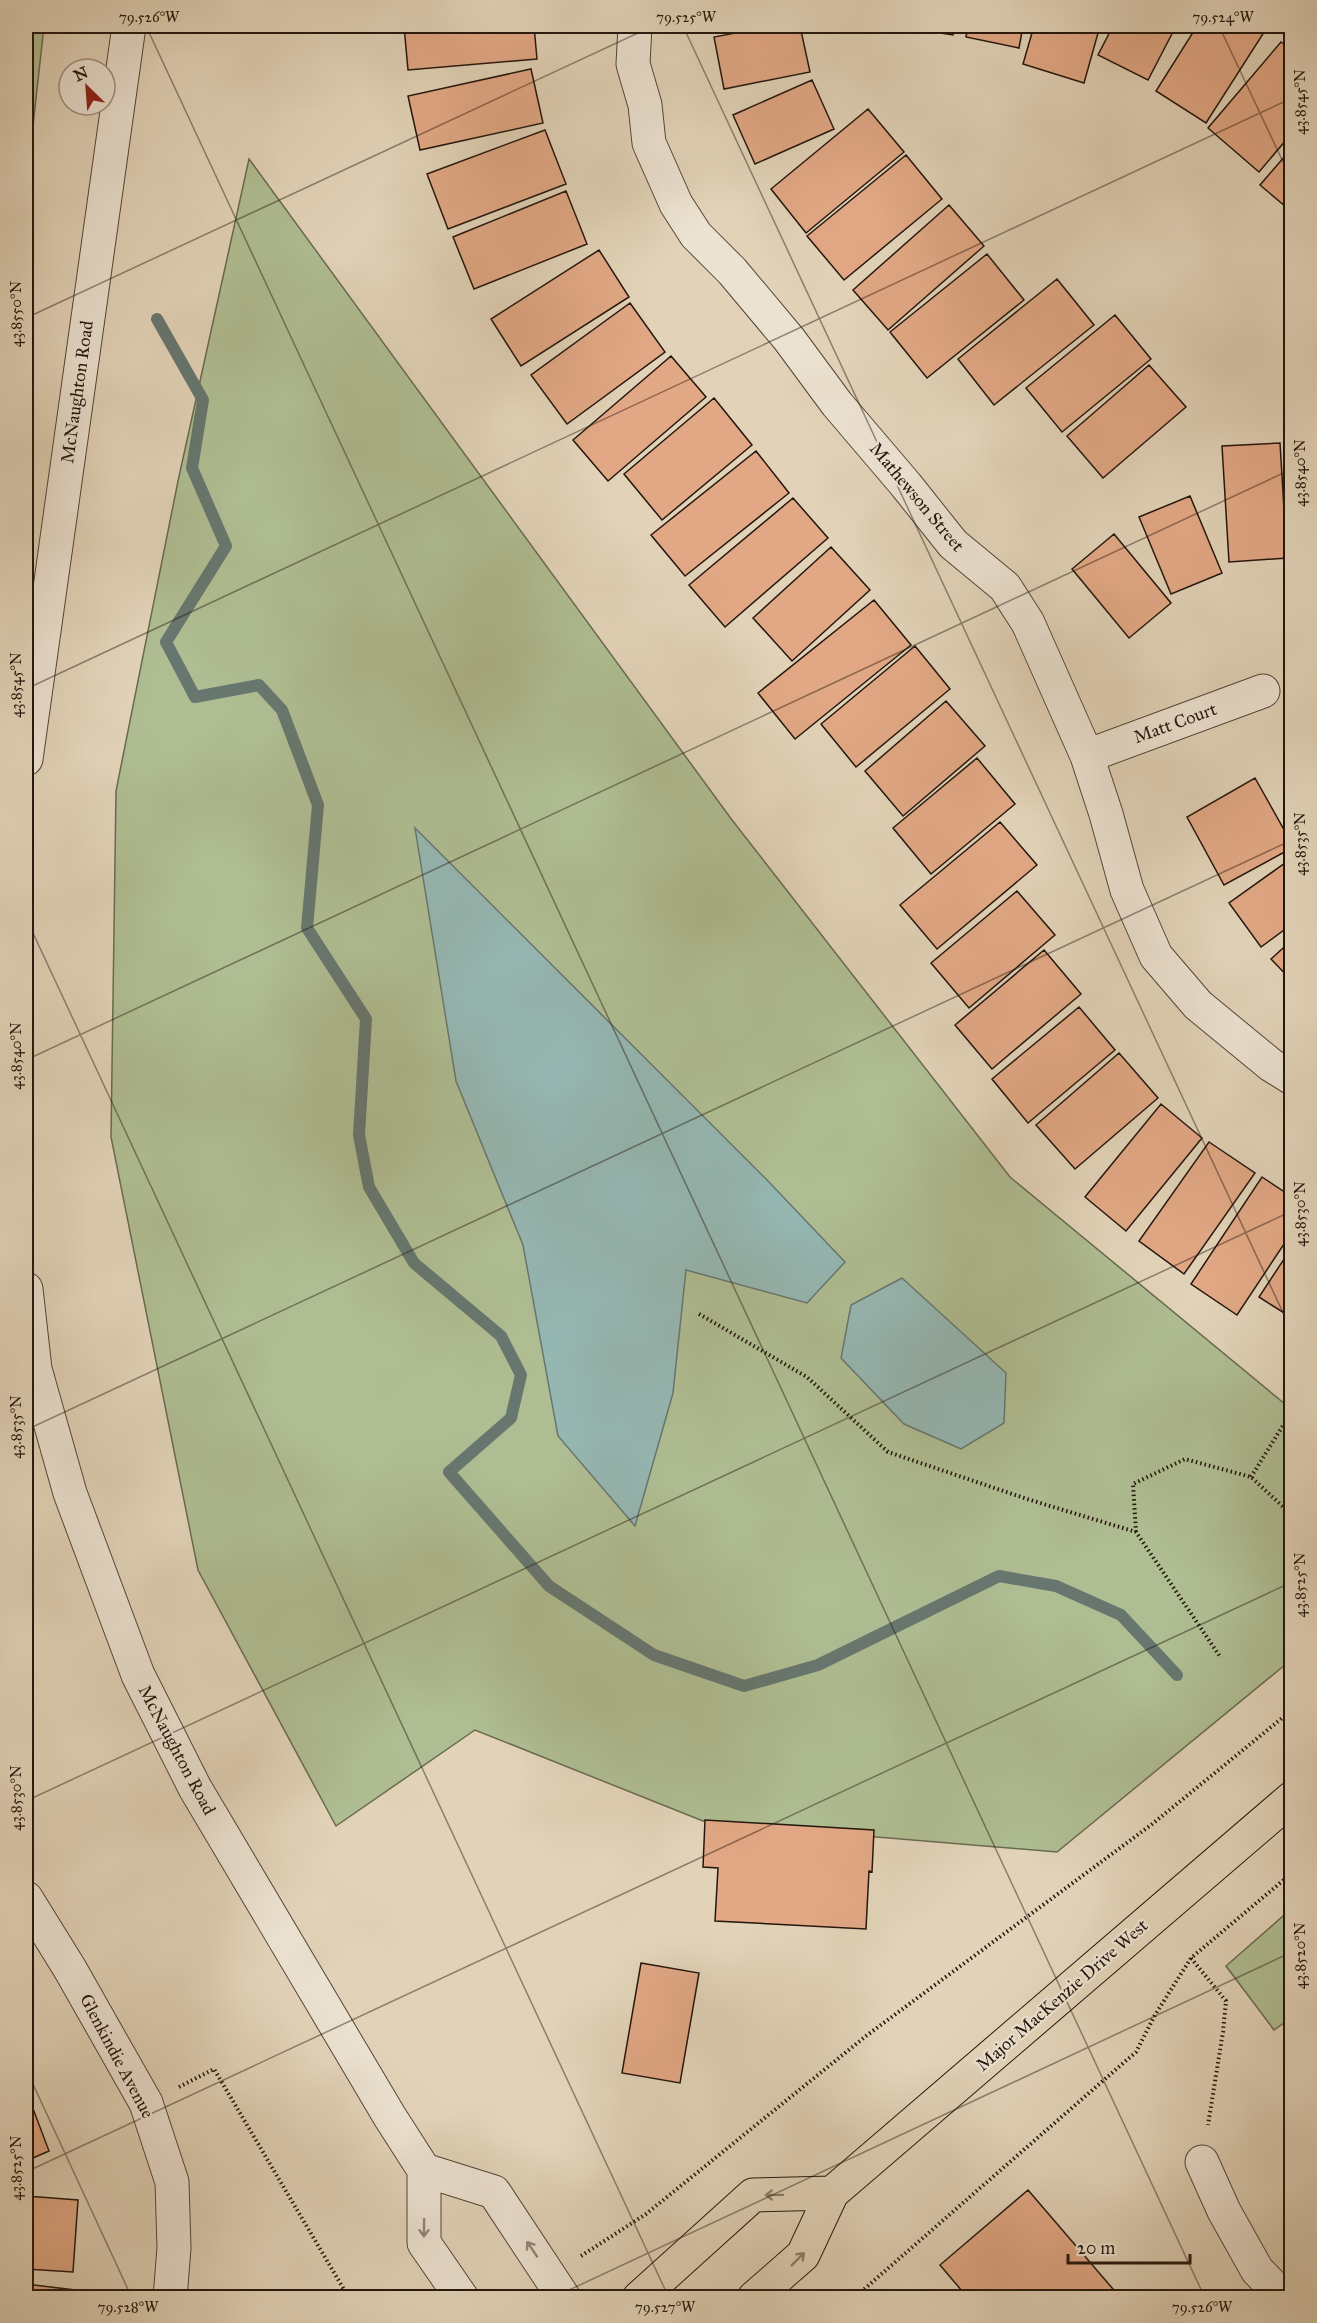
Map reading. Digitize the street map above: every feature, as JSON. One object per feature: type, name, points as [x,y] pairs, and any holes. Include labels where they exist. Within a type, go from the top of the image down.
[{"type":"main road","name":"Major MacKenzie Drive West","points":[[754,2298],[803,2255],[832,2193],[1292,1798]]},
{"type":"main road","points":[[639,2298],[753,2195],[832,2193]]},
{"type":"street","name":"McNaughton Road","points":[[26,759],[129,26]]},
{"type":"street","name":"Mathewson Street","points":[[635,26],[633,63],[645,105],[649,143],[676,204],[696,235],[732,271],[789,339],[837,404],[953,544],[1005,587],[1028,623],[1087,756],[1106,814],[1126,890],[1156,956],[1198,1005],[1271,1065],[1292,1078]]},
{"type":"street","name":"Matt Court","points":[[1087,756],[1263,691]]},
{"type":"street","name":"McNaughton Road","points":[[26,1289],[35,1370],[70,1493],[138,1675],[195,1788],[390,2117],[424,2170]]},
{"type":"street","name":"Glenkindie Avenue","points":[[26,1898],[146,2103],[172,2182],[174,2248],[170,2298]]},
{"type":"street","points":[[1202,2162],[1224,2211],[1257,2270],[1284,2298]]},
{"type":"street","points":[[462,2298],[424,2243],[424,2170],[494,2192],[564,2298]]},
{"type":"path","points":[[699,1314],[807,1377],[888,1452],[1027,1499],[1136,1532]]},
{"type":"path","points":[[1251,1477],[1292,1411]]},
{"type":"path","points":[[1221,1658],[1136,1532],[1133,1484],[1185,1459],[1251,1477],[1292,1515]]},
{"type":"path","points":[[589,2249],[646,2214],[866,2036],[1151,1825],[1292,1710]]},
{"type":"path","points":[[854,2298],[1136,2052],[1155,2015],[1191,1959],[1292,1873]]},
{"type":"path","points":[[1191,1959],[1226,2001],[1202,2162]]},
{"type":"path","points":[[146,2103],[214,2069],[349,2298]]},
{"type":"green space","points":[[26,26],[44,26],[26,189]]},
{"type":"green space","points":[[249,159],[732,820],[1010,1177],[1291,1409],[1291,1660],[1057,1852],[708,1823],[475,1730],[336,1826],[198,1570],[111,1137],[116,791],[178,481]]},
{"type":"green space","points":[[1291,1909],[1291,2018],[1274,2030],[1226,1966]]},
{"type":"water","points":[[415,828],[767,1180],[845,1262],[807,1303],[686,1270],[673,1393],[635,1526],[558,1436],[523,1245],[456,1081]]},
{"type":"water","points":[[902,1278],[1006,1373],[1004,1423],[961,1449],[904,1424],[841,1358],[851,1305]]},
{"type":"building","points":[[404,26],[534,26],[537,59],[408,70]]},
{"type":"building","points":[[772,26],[800,26],[810,72],[724,89],[714,37]]},
{"type":"building","points":[[900,26],[954,26],[953,35]]},
{"type":"building","points":[[968,26],[1023,26],[1019,48],[966,37]]},
{"type":"building","points":[[1034,26],[1100,26],[1084,83],[1023,64]]},
{"type":"building","points":[[1113,26],[1176,26],[1148,80],[1098,55]]},
{"type":"building","points":[[1197,26],[1268,26],[1206,123],[1156,91]]},
{"type":"building","points":[[1281,42],[1292,50],[1292,133],[1259,172],[1208,128]]},
{"type":"building","points":[[531,69],[543,123],[420,150],[408,96]]},
{"type":"building","points":[[812,80],[834,129],[755,164],[733,115]]},
{"type":"building","points":[[868,109],[904,152],[806,233],[771,189]]},
{"type":"building","points":[[545,130],[566,184],[448,229],[427,174]]},
{"type":"building","points":[[1292,148],[1292,212],[1260,185]]},
{"type":"building","points":[[906,155],[942,199],[844,280],[807,236]]},
{"type":"building","points":[[566,191],[587,244],[474,289],[453,237]]},
{"type":"building","points":[[949,205],[984,246],[888,330],[853,290]]},
{"type":"building","points":[[599,250],[629,297],[521,366],[491,319]]},
{"type":"building","points":[[987,254],[1024,300],[927,378],[890,332]]},
{"type":"building","points":[[1057,279],[1094,325],[994,405],[958,359]]},
{"type":"building","points":[[630,303],[665,352],[567,424],[531,375]]},
{"type":"building","points":[[1115,315],[1151,359],[1062,432],[1026,388]]},
{"type":"building","points":[[671,356],[706,397],[608,481],[573,440]]},
{"type":"building","points":[[1149,365],[1186,407],[1103,478],[1067,436]]},
{"type":"building","points":[[714,398],[752,445],[662,520],[624,474]]},
{"type":"building","points":[[1280,443],[1287,558],[1229,562],[1222,446]]},
{"type":"building","points":[[756,451],[789,493],[685,576],[651,535]]},
{"type":"building","points":[[1190,496],[1222,573],[1171,594],[1139,517]]},
{"type":"building","points":[[793,498],[828,538],[725,627],[689,585]]},
{"type":"building","points":[[1114,534],[1171,603],[1129,638],[1072,569]]},
{"type":"building","points":[[831,547],[870,590],[792,661],[753,618]]},
{"type":"building","points":[[874,600],[911,645],[795,739],[758,693]]},
{"type":"building","points":[[915,646],[950,689],[856,767],[821,724]]},
{"type":"building","points":[[946,701],[985,746],[903,816],[865,771]]},
{"type":"building","points":[[977,758],[1015,804],[931,874],[893,828]]},
{"type":"building","points":[[1255,778],[1292,844],[1292,848],[1224,885],[1187,817]]},
{"type":"building","points":[[1000,822],[1037,865],[937,949],[900,905]]},
{"type":"building","points":[[1292,858],[1292,924],[1261,947],[1229,903]]},
{"type":"building","points":[[1017,891],[1055,935],[969,1008],[931,963]]},
{"type":"building","points":[[1292,940],[1292,981],[1271,959]]},
{"type":"building","points":[[1044,950],[1081,994],[992,1069],[955,1025]]},
{"type":"building","points":[[1079,1007],[1115,1050],[1028,1123],[992,1079]]},
{"type":"building","points":[[1119,1053],[1158,1098],[1075,1169],[1036,1125]]},
{"type":"building","points":[[1161,1104],[1202,1138],[1126,1231],[1085,1197]]},
{"type":"building","points":[[1209,1142],[1255,1173],[1184,1274],[1139,1241]]},
{"type":"building","points":[[1262,1177],[1292,1197],[1292,1232],[1237,1315],[1191,1284]]},
{"type":"building","points":[[1292,1247],[1292,1318],[1259,1297]]},
{"type":"building","points":[[705,1820],[874,1830],[866,1929],[715,1921],[718,1868],[703,1867]]},
{"type":"building","points":[[641,1963],[699,1973],[680,2083],[622,2073]]},
{"type":"building","points":[[26,2090],[49,2151],[26,2161]]},
{"type":"building","points":[[1028,2190],[1119,2296],[1118,2298],[968,2298],[940,2265]]},
{"type":"building","points":[[26,2196],[78,2200],[73,2272],[26,2269]]},
{"type":"building","points":[[26,2284],[75,2290],[74,2298],[26,2298]]},
{"type":"waterway","points":[[157,319],[203,400],[192,468],[226,546],[166,642],[195,697],[259,685],[282,710],[318,805],[307,928],[366,1019],[359,1135],[369,1187],[414,1263],[501,1336],[521,1375],[511,1418],[449,1472],[549,1586],[654,1655],[744,1686],[818,1665],[999,1576],[1056,1586],[1121,1615],[1177,1675]]}]
